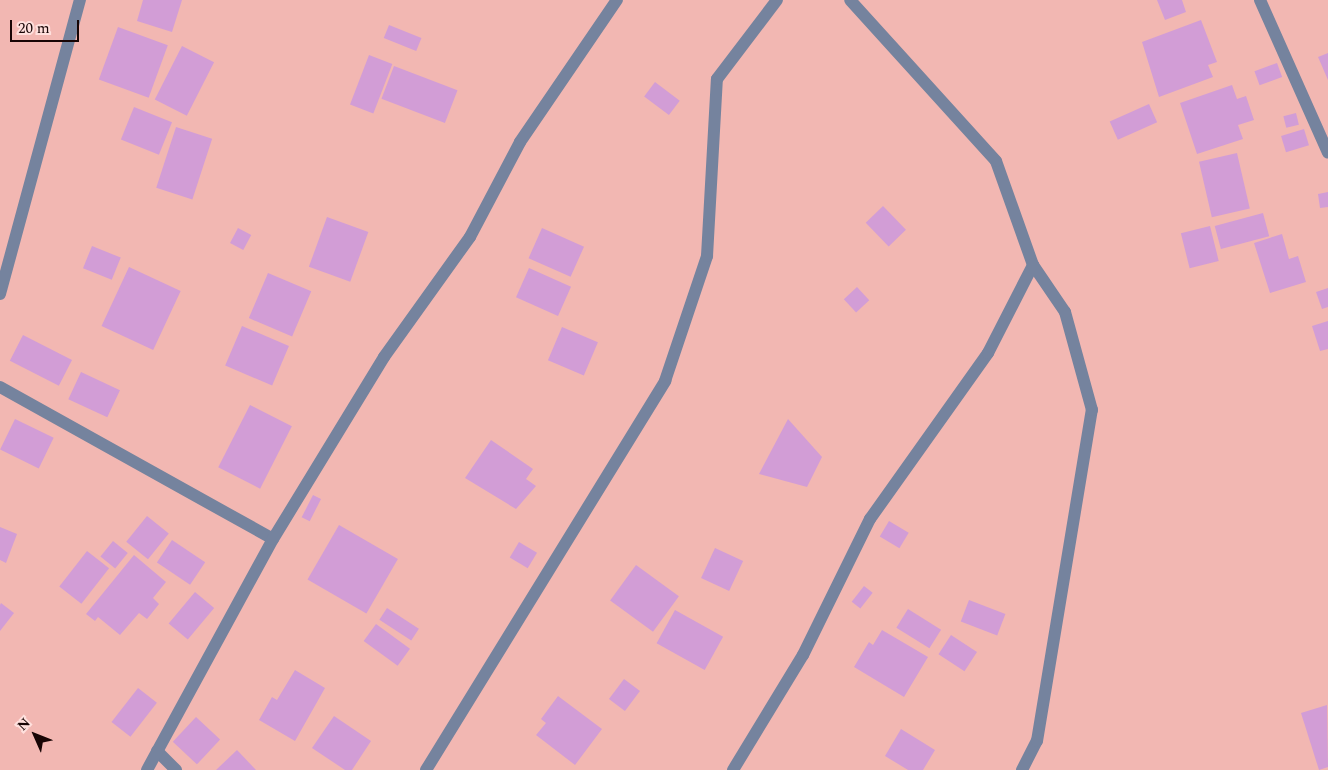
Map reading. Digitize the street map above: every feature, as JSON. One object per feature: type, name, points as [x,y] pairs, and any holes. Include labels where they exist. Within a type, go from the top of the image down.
[{"type":"street","points":[[0,294],[80,0]]},
{"type":"street","points":[[147,770],[273,538],[384,357],[470,237],[520,142],[617,0]]},
{"type":"street","points":[[426,770],[665,381],[708,256],[717,79],[777,0]]},
{"type":"street","points":[[850,0],[996,161],[1033,265],[1065,312],[1092,410],[1037,741],[1022,770]]},
{"type":"street","points":[[1260,0],[1328,153]]},
{"type":"street","points":[[733,770],[803,655],[870,519],[988,353],[1033,265]]},
{"type":"street","points":[[0,387],[273,538]]},
{"type":"street","points":[[157,751],[176,770]]},
{"type":"building","points":[[143,0],[182,0],[172,32],[137,21]]},
{"type":"building","points":[[1157,0],[1182,0],[1186,12],[1165,20]]},
{"type":"building","points":[[1201,20],[1217,62],[1208,65],[1213,77],[1159,97],[1142,42]]},
{"type":"building","points":[[389,25],[421,38],[416,51],[384,38]]},
{"type":"building","points":[[118,27],[168,45],[149,98],[99,80]]},
{"type":"building","points":[[182,46],[214,62],[187,116],[155,99]]},
{"type":"building","points":[[1328,53],[1328,80],[1318,57]]},
{"type":"building","points":[[369,55],[392,64],[373,113],[350,104]]},
{"type":"building","points":[[1277,63],[1282,77],[1260,85],[1254,71]]},
{"type":"building","points":[[394,66],[457,90],[445,123],[381,99]]},
{"type":"building","points":[[655,82],[680,101],[669,115],[644,96]]},
{"type":"building","points":[[1232,85],[1237,99],[1246,96],[1254,120],[1238,125],[1243,139],[1197,154],[1180,103]]},
{"type":"building","points":[[1149,104],[1157,122],[1118,140],[1110,121]]},
{"type":"building","points":[[134,107],[172,122],[159,155],[121,139]]},
{"type":"building","points":[[1296,113],[1299,125],[1286,128],[1283,116]]},
{"type":"building","points":[[176,127],[212,139],[192,200],[156,188]]},
{"type":"building","points":[[1304,129],[1309,145],[1286,152],[1281,136]]},
{"type":"building","points":[[1237,153],[1250,209],[1212,217],[1199,162]]},
{"type":"building","points":[[1328,192],[1328,207],[1320,208],[1318,194]]},
{"type":"building","points":[[883,206],[906,230],[889,246],[866,223]]},
{"type":"building","points":[[1263,213],[1269,236],[1221,249],[1215,226]]},
{"type":"building","points":[[327,217],[368,232],[350,282],[309,267]]},
{"type":"building","points":[[1210,226],[1219,261],[1190,268],[1181,233]]},
{"type":"building","points":[[238,228],[251,235],[243,250],[230,243]]},
{"type":"building","points":[[542,228],[584,247],[571,277],[529,258]]},
{"type":"building","points":[[1282,234],[1289,259],[1298,256],[1306,282],[1270,293],[1254,243]]},
{"type":"building","points":[[92,246],[121,258],[112,280],[83,268]]},
{"type":"building","points":[[129,267],[181,291],[153,350],[102,326]]},
{"type":"building","points":[[529,268],[571,287],[558,316],[516,297]]},
{"type":"building","points":[[268,273],[311,291],[292,336],[249,318]]},
{"type":"building","points":[[857,287],[869,300],[856,312],[844,299]]},
{"type":"building","points":[[1328,288],[1328,307],[1322,309],[1316,292]]},
{"type":"building","points":[[1328,321],[1328,349],[1320,351],[1312,326]]},
{"type":"building","points":[[242,326],[289,346],[272,386],[225,366]]},
{"type":"building","points":[[562,327],[598,342],[584,375],[548,360]]},
{"type":"building","points":[[23,335],[72,360],[59,386],[10,361]]},
{"type":"building","points":[[81,372],[120,390],[107,417],[68,399]]},
{"type":"building","points":[[250,405],[292,426],[260,489],[218,467]]},
{"type":"building","points":[[15,419],[54,438],[39,468],[0,450]]},
{"type":"building","points":[[788,419],[822,457],[807,487],[759,474]]},
{"type":"building","points":[[491,440],[533,469],[526,479],[536,486],[516,509],[465,478]]},
{"type":"building","points":[[313,495],[321,499],[310,521],[302,517]]},
{"type":"building","points":[[147,516],[169,534],[148,559],[126,542]]},
{"type":"building","points":[[889,521],[909,533],[899,548],[880,536]]},
{"type":"building","points":[[339,525],[398,559],[366,614],[308,580]]},
{"type":"building","points":[[0,527],[17,534],[6,563],[0,560]]},
{"type":"building","points":[[172,540],[205,562],[190,585],[157,562]]},
{"type":"building","points":[[113,541],[128,553],[115,569],[100,557]]},
{"type":"building","points":[[519,542],[537,553],[528,568],[510,557]]},
{"type":"building","points":[[715,548],[743,561],[729,591],[701,578]]},
{"type":"building","points":[[87,551],[109,568],[81,604],[59,586]]},
{"type":"building","points":[[134,555],[166,582],[153,598],[159,604],[147,619],[139,613],[120,635],[98,617],[95,621],[86,614]]},
{"type":"building","points":[[636,565],[679,596],[653,632],[610,601]]},
{"type":"building","points":[[864,586],[873,593],[860,609],[852,602]]},
{"type":"building","points":[[195,592],[214,608],[188,639],[169,623]]},
{"type":"building","points":[[969,600],[1005,614],[997,635],[961,621]]},
{"type":"building","points":[[1,603],[14,613],[0,631],[0,605]]},
{"type":"building","points":[[387,608],[419,629],[411,640],[379,620]]},
{"type":"building","points":[[908,609],[941,630],[929,648],[896,628]]},
{"type":"building","points":[[675,610],[723,637],[705,670],[657,643]]},
{"type":"building","points":[[376,624],[410,649],[398,666],[364,641]]},
{"type":"building","points":[[882,630],[928,657],[904,697],[854,667],[869,642],[873,645]]},
{"type":"building","points":[[951,635],[977,652],[964,671],[938,654]]},
{"type":"building","points":[[295,670],[325,688],[295,741],[259,720],[272,697],[277,700]]},
{"type":"building","points":[[624,679],[640,691],[625,711],[609,699]]},
{"type":"building","points":[[138,688],[157,703],[130,737],[112,722]]},
{"type":"building","points":[[558,696],[602,729],[575,765],[536,735],[546,723],[541,719]]},
{"type":"building","points":[[1327,705],[1328,767],[1319,770],[1301,713]]},
{"type":"building","points":[[334,716],[371,741],[352,770],[345,770],[312,748]]},
{"type":"building","points":[[196,717],[220,740],[197,764],[173,742]]},
{"type":"building","points":[[901,729],[935,750],[923,770],[908,770],[885,756]]},
{"type":"building","points":[[237,750],[256,770],[216,770]]}]
